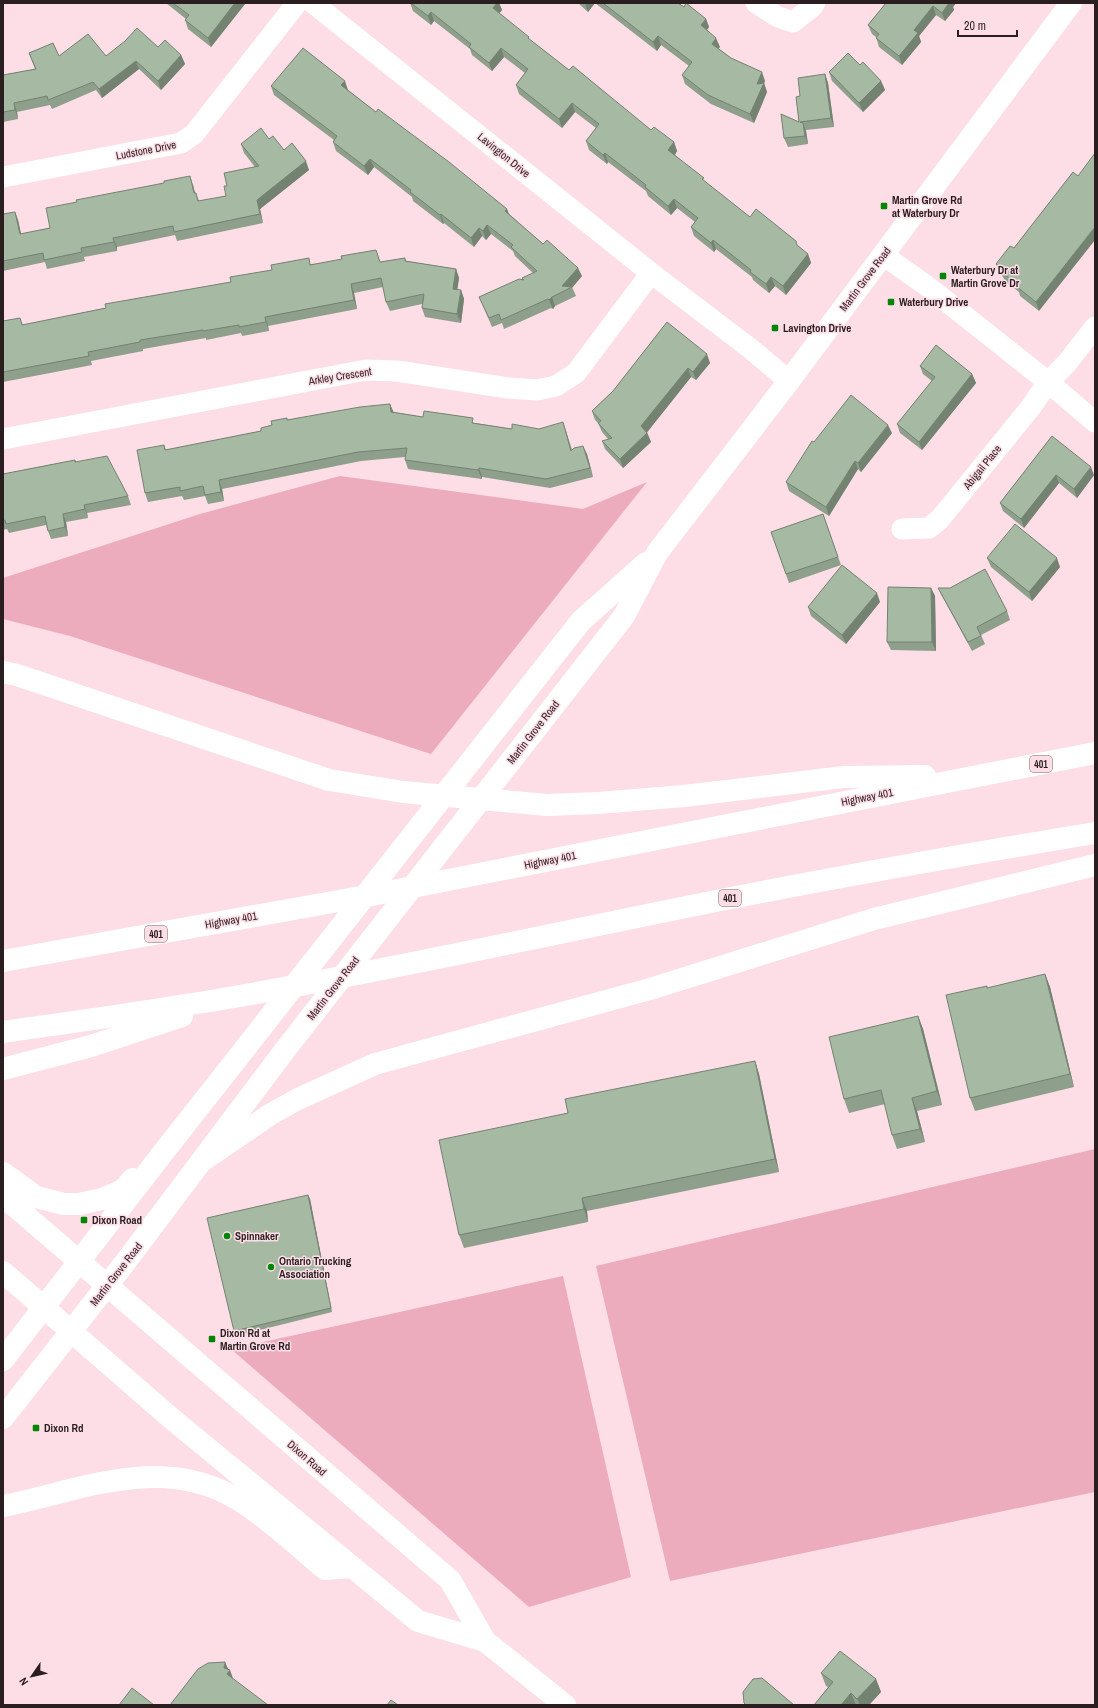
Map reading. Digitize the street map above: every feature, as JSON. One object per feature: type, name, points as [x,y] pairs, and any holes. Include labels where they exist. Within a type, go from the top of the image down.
[{"type":"main road","name":"Martin Grove Road","points":[[3,1418],[107,1286],[290,1043],[624,616],[657,553],[789,381],[1071,3]]},
{"type":"main road","name":"Martin Grove Road","points":[[3,1360],[162,1154],[582,621],[657,553]]},
{"type":"main road","points":[[3,672],[328,780],[403,792],[547,805],[598,803],[684,796],[844,777],[986,774]]},
{"type":"main road","name":"Highway 401","points":[[3,960],[436,883],[1095,753]]},
{"type":"main road","name":"401","points":[[3,1032],[112,1017],[248,995],[726,899],[913,864],[1095,834]]},
{"type":"main road","points":[[202,1161],[271,1114],[298,1099],[375,1064],[650,989],[874,919],[1095,865]]},
{"type":"main road","points":[[3,1069],[91,1046],[248,995]]},
{"type":"main road","points":[[3,1173],[36,1198],[50,1202],[79,1204],[102,1199],[123,1190],[151,1158],[162,1154]]},
{"type":"main road","name":"Dixon Road","points":[[3,1196],[450,1580],[485,1640],[565,1705]]},
{"type":"main road","name":"Dixon Road","points":[[3,1272],[172,1419],[418,1621],[485,1640]]},
{"type":"main road","points":[[3,1506],[110,1480],[138,1477],[182,1479],[209,1486],[255,1510],[325,1568],[351,1566]]},
{"type":"street","name":"Ludstone Drive","points":[[3,177],[181,143],[194,134],[297,3]]},
{"type":"street","name":"Lavington Drive","points":[[313,3],[651,273],[751,349],[789,381]]},
{"type":"street","points":[[756,3],[778,17],[793,22],[815,3]]},
{"type":"street","points":[[883,255],[916,277],[1048,382],[1095,422]]},
{"type":"street","name":"Arkley Crescent","points":[[3,439],[366,370],[397,371],[508,388],[537,390],[556,386],[576,373],[651,273]]},
{"type":"street","name":"Abigail Place","points":[[902,529],[928,528],[940,519],[1031,407],[1048,382],[1067,362],[1095,327]]},
{"type":"shaded area","points":[[340,476],[583,509],[647,482],[431,754],[70,636],[3,619],[3,578],[200,514]]},
{"type":"shaded area","points":[[1095,1149],[1095,1492],[670,1581],[596,1266]]},
{"type":"shaded area","points":[[563,1276],[631,1577],[529,1607],[231,1349]]},
{"type":"building","points":[[173,3],[235,3],[208,38],[185,20],[189,15]]},
{"type":"building","points":[[411,3],[497,3],[493,8],[529,37],[528,38],[569,70],[573,66],[651,130],[654,127],[674,142],[668,150],[704,178],[702,179],[750,217],[756,209],[796,241],[797,245],[808,254],[783,286],[771,277],[766,284],[713,240],[711,243],[691,227],[698,218],[674,199],[668,206],[645,187],[646,185],[605,153],[603,155],[586,141],[599,124],[572,103],[559,119],[516,85],[528,69],[501,48],[489,63],[469,47],[471,44],[431,12],[428,16]]},
{"type":"building","points":[[603,3],[678,3],[684,7],[686,3],[706,19],[701,25],[716,38],[712,44],[731,58],[762,72],[757,84],[764,83],[750,114],[708,95],[682,75],[692,62],[658,36],[653,42]]},
{"type":"building","points":[[886,3],[949,3],[942,13],[933,6],[914,30],[918,33],[899,56],[876,38],[879,34],[868,25]]},
{"type":"building","points":[[137,28],[158,47],[165,40],[181,55],[158,81],[136,61],[99,89],[93,82],[48,100],[47,96],[14,103],[15,110],[3,112],[3,75],[36,69],[29,53],[53,43],[59,56],[88,34],[106,56],[125,41]]},
{"type":"building","points":[[303,48],[345,81],[341,85],[376,112],[378,109],[449,162],[507,209],[505,211],[543,244],[547,240],[578,268],[562,286],[572,287],[549,300],[548,299],[501,320],[499,314],[489,318],[479,297],[519,279],[524,280],[522,278],[537,271],[511,247],[513,245],[487,225],[483,231],[479,228],[471,238],[410,192],[411,190],[370,159],[364,166],[333,142],[337,136],[271,86]]},
{"type":"building","points":[[848,53],[860,65],[863,62],[881,81],[859,103],[829,72]]},
{"type":"building","points":[[825,74],[831,118],[800,122],[803,123],[805,136],[784,138],[781,114],[799,122],[796,97],[800,96],[798,78]]},
{"type":"building","points":[[261,128],[269,139],[273,136],[284,150],[292,143],[306,161],[257,200],[260,214],[174,232],[173,226],[113,238],[114,242],[81,248],[82,252],[44,260],[43,253],[3,261],[3,214],[15,212],[20,234],[50,228],[46,208],[77,202],[76,200],[164,183],[164,181],[190,176],[194,193],[196,193],[198,201],[226,196],[224,186],[227,186],[224,173],[259,166],[241,144]]},
{"type":"building","points":[[1095,153],[1095,227],[1036,302],[1001,272],[1004,269],[996,264],[1010,246],[1014,248],[1073,172],[1078,176]]},
{"type":"building","points":[[376,250],[380,262],[405,258],[405,261],[456,269],[453,289],[461,290],[457,314],[422,308],[424,294],[386,302],[381,278],[351,284],[354,300],[265,317],[266,322],[140,340],[140,342],[88,352],[89,356],[3,372],[3,321],[20,318],[22,325],[106,308],[105,304],[231,282],[230,277],[272,270],[271,265],[309,258],[310,265],[342,259],[341,256]]},
{"type":"building","points":[[667,322],[707,354],[693,372],[688,368],[641,426],[647,433],[620,459],[602,441],[612,438],[598,423],[601,421],[592,411],[613,391]]},
{"type":"building","points":[[936,345],[972,374],[919,442],[897,424],[935,377],[920,366]]},
{"type":"building","points":[[851,395],[888,425],[858,463],[855,461],[826,507],[786,482],[812,441],[814,442]]},
{"type":"building","points":[[390,404],[391,412],[423,417],[424,411],[473,418],[472,423],[512,429],[512,424],[539,429],[563,422],[571,451],[574,448],[583,446],[590,468],[546,479],[479,468],[478,470],[405,460],[407,448],[358,452],[219,480],[221,492],[205,495],[203,486],[180,491],[180,487],[145,493],[137,450],[164,445],[165,450],[261,431],[261,428],[272,425],[271,421],[287,418],[287,420],[360,407]]},
{"type":"building","points":[[1052,436],[1091,467],[1074,489],[1056,475],[1021,519],[1000,503]]},
{"type":"building","points":[[107,456],[128,496],[84,505],[85,509],[63,514],[65,527],[48,531],[45,516],[6,524],[5,520],[3,521],[3,474],[75,460],[75,462]]},
{"type":"building","points":[[823,514],[838,557],[786,574],[771,532]]},
{"type":"building","points":[[1015,524],[1057,558],[1029,592],[987,558]]},
{"type":"building","points":[[842,565],[877,593],[842,635],[808,607]]},
{"type":"building","points":[[985,569],[1007,611],[977,627],[981,636],[968,642],[938,588],[950,588]]},
{"type":"building","points":[[888,587],[931,588],[932,642],[887,642]]},
{"type":"building","points":[[1045,974],[1070,1074],[970,1098],[946,995],[987,986],[987,988]]},
{"type":"building","points":[[918,1016],[937,1091],[912,1098],[920,1129],[892,1135],[881,1090],[844,1099],[829,1037]]},
{"type":"building","points":[[755,1061],[775,1159],[582,1198],[584,1209],[459,1235],[439,1140],[568,1113],[565,1099]]},
{"type":"building","name":"Ontario Trucking Association","points":[[308,1195],[331,1308],[234,1331],[207,1218]]},
{"type":"building","points":[[840,1651],[876,1679],[857,1699],[851,1693],[841,1705],[814,1705],[833,1682],[821,1673]]},
{"type":"building","points":[[225,1662],[224,1668],[230,1670],[227,1674],[268,1705],[170,1705],[198,1669],[208,1663]]},
{"type":"building","points":[[762,1678],[794,1705],[746,1705],[744,1703],[743,1692],[753,1679]]},
{"type":"building","points":[[132,1688],[154,1705],[119,1705]]},
{"type":"building","points":[[391,1700],[398,1705],[387,1705]]},
{"type":"place","name":"Martin Grove Rd at Waterbury Dr","points":[[884,206]]},
{"type":"place","name":"Waterbury Dr at Martin Grove Dr","points":[[943,276]]},
{"type":"place","name":"Waterbury Drive","points":[[891,302]]},
{"type":"place","name":"Lavington Drive","points":[[775,328]]},
{"type":"place","name":"Dixon Road","points":[[84,1220]]},
{"type":"place","name":"Spinnaker","points":[[227,1236]]},
{"type":"place","name":"Ontario Trucking Association","points":[[271,1267]]},
{"type":"place","name":"Dixon Rd at Martin Grove Rd","points":[[212,1339]]},
{"type":"place","name":"Dixon Rd","points":[[36,1428]]}]
